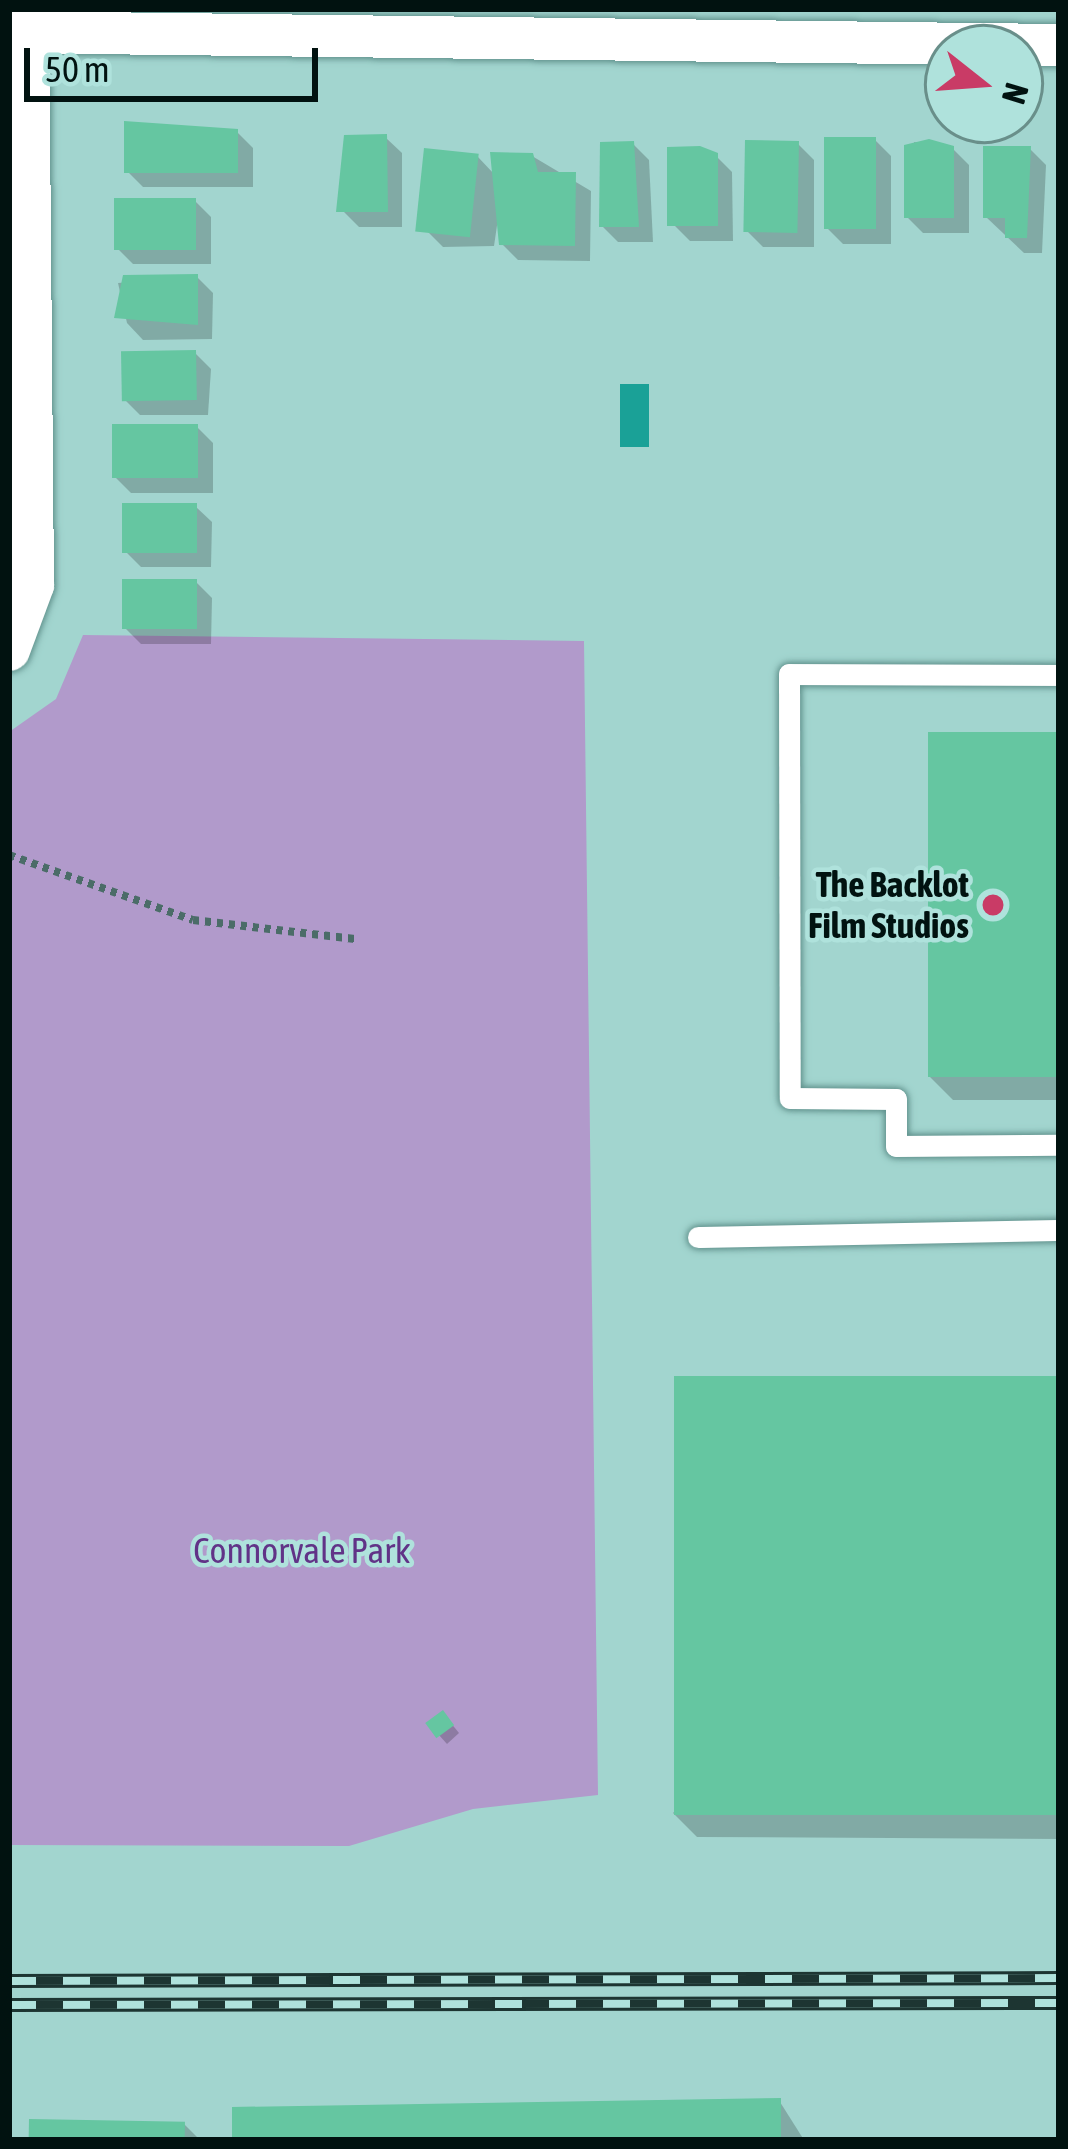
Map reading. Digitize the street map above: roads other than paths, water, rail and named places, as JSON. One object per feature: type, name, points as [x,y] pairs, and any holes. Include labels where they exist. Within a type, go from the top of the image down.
[{"type":"street","points":[[9,650],[33,585],[22,24],[1059,44]]},
{"type":"lane","points":[[1059,675],[789,674],[790,1098],[896,1099],[896,1146],[1059,1145]]},
{"type":"lane","points":[[698,1237],[1059,1230]]},
{"type":"water","points":[[620,384],[649,384],[649,447],[620,447]]},
{"type":"railway","points":[[9,1981],[1059,1978]]},
{"type":"railway","points":[[9,2005],[1059,2003]]},
{"type":"place","name":"The Backlot Film Studios","points":[[993,905]]},
{"type":"park label","name":"Connorvale Park","points":[[302,1551]]}]
